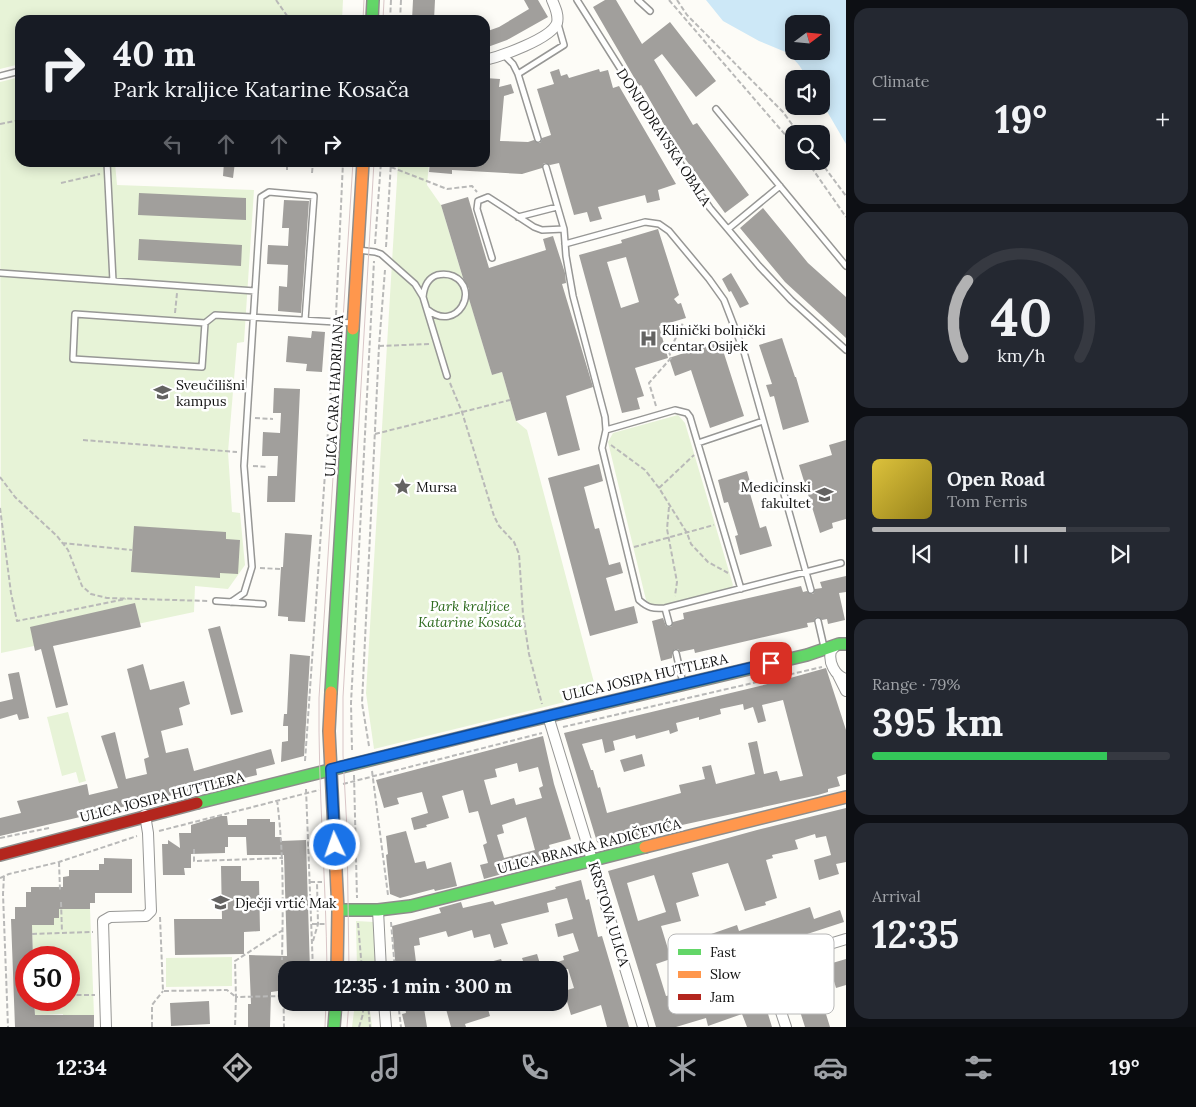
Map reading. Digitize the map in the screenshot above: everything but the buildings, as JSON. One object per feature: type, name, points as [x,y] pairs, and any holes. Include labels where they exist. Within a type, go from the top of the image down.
[{"type":"street","points":[[372,15],[373,0]]},
{"type":"street","points":[[490,59],[518,50],[549,32],[557,22],[557,14],[552,0]]},
{"type":"street","name":"ULICA CARA HADRIJANA","points":[[331,769],[329,730],[363,167]]},
{"type":"street","points":[[839,644],[832,648],[830,654],[832,664],[842,677],[846,691]]},
{"type":"street","name":"ULICA JOSIPA HUTTLERA","points":[[548,716],[806,655],[839,644]]},
{"type":"street","name":"ULICA JOSIPA HUTTLERA","points":[[806,655],[823,657],[832,664]]},
{"type":"street","points":[[337,961],[338,910],[331,769],[548,716]]},
{"type":"street","name":"KRSTOVA ULICA","points":[[548,716],[643,1027]]},
{"type":"street","name":"ULICA JOSIPA HUTTLERA","points":[[0,854],[145,815],[331,769]]},
{"type":"street","name":"ULICA BRANKA RADIČEVIĆA","points":[[338,910],[384,909],[410,906],[846,797]]},
{"type":"street","points":[[106,1027],[103,922],[106,918],[146,916],[151,910],[148,833],[145,815]]},
{"type":"street","points":[[381,961],[384,909]]},
{"type":"street","points":[[834,943],[846,939]]},
{"type":"street","points":[[334,1027],[335,1011]]},
{"type":"street","points":[[385,1011],[386,1027]]},
{"type":"street","points":[[782,1014],[786,1027]]},
{"type":"lane","points":[[638,0],[650,11]]},
{"type":"lane","name":"DONJODRAVSKA OBALA","points":[[579,1],[710,208],[790,300],[846,350]]},
{"type":"lane","points":[[518,74],[564,45],[557,22]]},
{"type":"lane","points":[[504,55],[513,64],[518,74],[538,139]]},
{"type":"lane","points":[[0,76],[15,72]]},
{"type":"lane","points":[[716,109],[846,266]]},
{"type":"lane","points":[[107,167],[113,281]]},
{"type":"lane","points":[[546,167],[564,229],[566,256],[573,296],[605,417],[606,430],[602,448],[639,600],[646,607],[653,609],[665,608],[841,563]]},
{"type":"lane","points":[[728,229],[780,186]]},
{"type":"lane","points":[[231,602],[244,593],[252,567],[244,466],[261,197],[269,192],[314,196],[305,320]]},
{"type":"lane","points":[[492,258],[477,209],[478,201],[483,198],[488,197],[534,227],[542,230],[564,229]]},
{"type":"lane","points":[[518,218],[557,207]]},
{"type":"lane","points":[[565,244],[644,222],[659,224],[669,231],[724,300],[744,352],[811,590]]},
{"type":"lane","points":[[358,250],[375,252],[386,258],[415,284],[423,296],[448,376]]},
{"type":"lane","points":[[0,273],[255,291]]},
{"type":"lane","points":[[423,296],[426,283],[438,275],[452,276],[462,284],[465,298],[463,305],[454,314],[440,316],[428,310]]},
{"type":"lane","points":[[205,323],[202,367],[73,359],[75,314],[205,323],[215,315],[354,323]]},
{"type":"lane","points":[[606,430],[675,410],[687,413],[698,443],[741,589]]},
{"type":"lane","points":[[698,443],[763,421]]},
{"type":"lane","points":[[216,601],[264,604]]},
{"type":"lane","points":[[665,608],[670,623]]},
{"type":"lane","points":[[818,621],[839,644]]},
{"type":"lane","points":[[676,653],[683,684]]},
{"type":"path","points":[[276,0],[286,15]]},
{"type":"path","points":[[390,15],[391,0]]},
{"type":"path","points":[[400,15],[402,0]]},
{"type":"path","points":[[669,0],[785,135]]},
{"type":"path","points":[[677,0],[687,15],[783,112],[792,125]]},
{"type":"path","points":[[0,124],[15,121]]},
{"type":"path","points":[[312,167],[312,172]]},
{"type":"path","points":[[313,961],[305,776],[336,322],[343,167]]},
{"type":"path","points":[[361,961],[351,703],[380,167]]},
{"type":"path","points":[[393,961],[384,909],[372,776],[362,703],[379,346],[391,167],[447,189],[472,186],[483,198]]},
{"type":"path","points":[[813,170],[846,217]]},
{"type":"path","points":[[827,170],[846,196]]},
{"type":"path","points":[[61,184],[107,172]]},
{"type":"path","points":[[175,321],[178,285]]},
{"type":"path","points":[[658,415],[649,383],[671,358],[669,352],[683,323]]},
{"type":"path","points":[[379,346],[438,344]]},
{"type":"path","points":[[448,376],[462,412],[494,516],[499,526],[514,542],[519,554],[523,614],[528,646],[542,704]]},
{"type":"path","points":[[375,434],[510,400]]},
{"type":"path","points":[[247,418],[272,419]]},
{"type":"path","points":[[603,439],[645,470],[659,488],[687,533],[690,544],[708,562],[738,579]]},
{"type":"path","points":[[83,440],[245,452]]},
{"type":"path","points":[[659,488],[700,450]]},
{"type":"path","points":[[244,466],[268,467]]},
{"type":"path","points":[[0,478],[15,497],[41,520],[68,550],[82,586],[91,594],[107,598],[216,601]]},
{"type":"path","points":[[670,506],[667,529],[677,582],[673,606]]},
{"type":"path","points":[[0,508],[11,593],[18,621],[126,599]]},
{"type":"path","points":[[627,549],[721,523]]},
{"type":"path","points":[[62,543],[132,550]]},
{"type":"path","points":[[252,567],[280,569]]},
{"type":"path","points":[[306,794],[552,731],[832,664]]},
{"type":"path","points":[[277,800],[283,858],[282,960]]},
{"type":"path","points":[[194,849],[194,861],[283,858]]},
{"type":"path","points":[[59,862],[60,890]]},
{"type":"path","points":[[4,876],[1,893],[8,1027]]},
{"type":"path","points":[[310,882],[322,882]]},
{"type":"path","points":[[312,944],[318,924],[317,882]]},
{"type":"path","points":[[61,902],[62,932]]},
{"type":"path","points":[[152,1027],[152,1005],[163,991],[160,914]]},
{"type":"path","points":[[235,1027],[235,961],[283,930]]},
{"type":"path","points":[[32,934],[103,932]]},
{"type":"path","points":[[163,991],[227,990],[236,997],[278,996]]},
{"type":"path","points":[[80,995],[104,994]]},
{"type":"path","points":[[283,1011],[284,1027]]},
{"type":"path","points":[[359,1027],[363,1011]]},
{"type":"path","points":[[369,1011],[370,1027]]},
{"type":"path","points":[[399,1011],[401,1027]]},
{"type":"green space","points":[[0,0],[343,0],[342,15],[15,15],[15,65],[0,69]]},
{"type":"green space","name":"Sveučilišni kampus","points":[[15,78],[15,167],[115,167],[117,185],[254,190],[244,342],[237,343],[228,452],[232,512],[240,513],[245,565],[228,589],[195,586],[194,612],[1,653],[0,82]]},
{"type":"green space","name":"Park kraljice Katarine Kosača","points":[[398,167],[429,167],[427,185],[441,205],[492,375],[502,372],[516,421],[527,430],[596,690],[593,695],[374,749],[366,693]]},
{"type":"green space","points":[[678,415],[685,423],[733,585],[728,593],[655,607],[646,600],[608,442],[613,433]]},
{"type":"green space","points":[[68,712],[86,781],[79,783],[76,772],[62,776],[47,717]]},
{"type":"green space","points":[[59,902],[69,909],[90,909],[94,1015],[63,1019],[63,1014],[35,1015],[35,1011],[80,1011],[80,946],[33,946],[32,925],[54,925],[54,918],[59,917]]},
{"type":"green space","points":[[356,921],[374,922],[375,961],[357,961]]},
{"type":"green space","points":[[232,957],[232,986],[166,987],[166,958]]},
{"type":"green space","points":[[354,1011],[370,1011],[372,1027],[352,1027]]},
{"type":"water","points":[[706,0],[846,0],[846,144],[829,115],[830,70],[802,70],[794,60],[830,60],[830,15],[785,15],[785,52],[759,41],[723,21]]},
{"type":"tram line","points":[[363,15],[364,0]]},
{"type":"tram line","points":[[383,15],[384,0]]},
{"type":"tram line","points":[[327,961],[319,698],[353,167]]},
{"type":"tram line","points":[[349,961],[343,697],[374,167]]},
{"type":"tram line","points":[[325,1027],[326,1011]]},
{"type":"tram line","points":[[347,1027],[348,1011]]},
{"type":"traffic: fast","points":[[372,15],[373,0]]},
{"type":"traffic: fast","points":[[331,692],[353,329]]},
{"type":"traffic: fast","points":[[197,803],[503,727],[807,655],[839,644],[846,644]]},
{"type":"traffic: fast","points":[[338,910],[378,910],[411,906],[645,847]]},
{"type":"traffic: fast","points":[[334,1027],[335,1011]]},
{"type":"traffic: slow","points":[[353,329],[363,167]]},
{"type":"traffic: slow","points":[[331,692],[329,731],[338,910],[337,961]]},
{"type":"traffic: slow","points":[[645,847],[846,797]]},
{"type":"traffic: jam","points":[[0,855],[197,803]]},
{"type":"place","name":"Klinički bolnički centar Osijek","points":[[648,338]]},
{"type":"place","name":"Sveučilišni kampus","points":[[162,393]]},
{"type":"place","name":"Mursa","points":[[402,487]]},
{"type":"place","name":"Medicinski fakultet","points":[[825,495]]},
{"type":"place","name":"Dječji vrtić Mak","points":[[221,903]]},
{"type":"route","points":[[335,845],[331,769],[771,663]]}]
